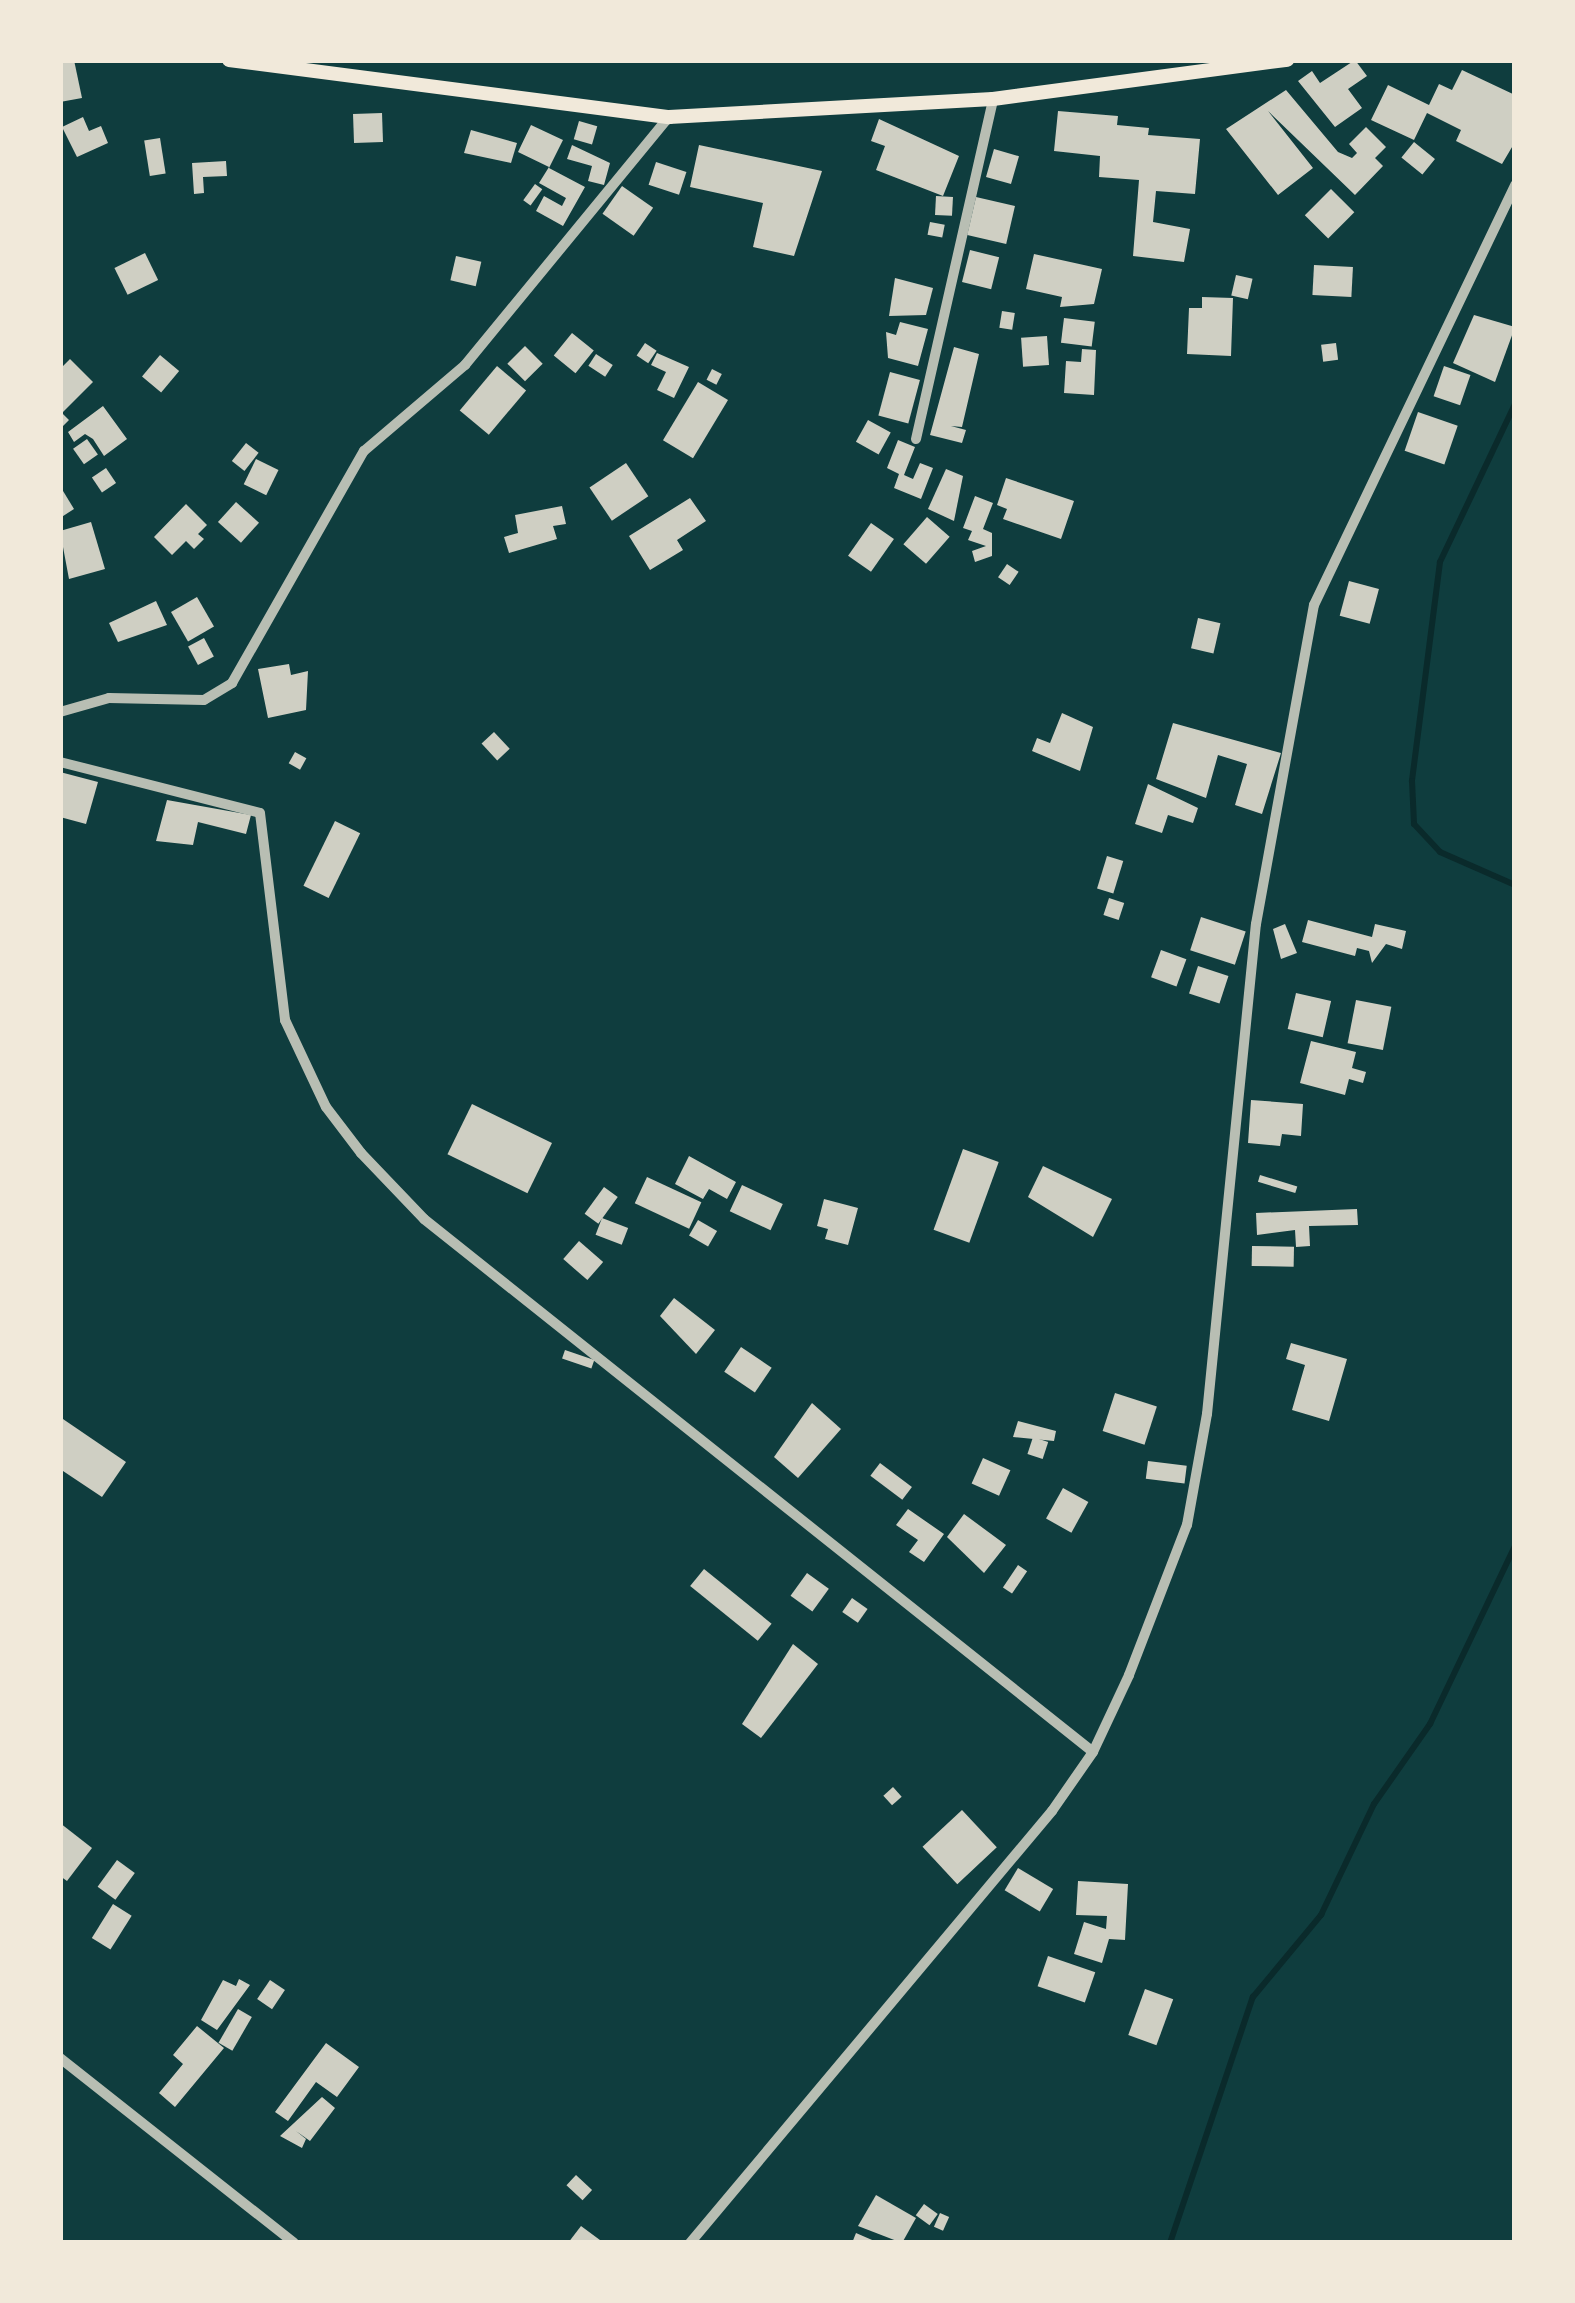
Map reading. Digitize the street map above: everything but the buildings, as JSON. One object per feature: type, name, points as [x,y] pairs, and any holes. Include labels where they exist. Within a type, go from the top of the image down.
[{"type":"main road","points":[[230,60],[669,117],[994,99],[1287,60]]},
{"type":"street","points":[[916,439],[994,99]]},
{"type":"street","points":[[60,712],[110,698],[190,702],[232,682],[364,451],[465,365],[669,117]]},
{"type":"street","points":[[690,2243],[1093,1752],[1187,1525],[1208,1414],[1256,924],[1313,604],[1515,185]]},
{"type":"street","points":[[60,762],[260,813],[285,1020],[326,1107],[362,1153],[424,1220],[1093,1752]]},
{"type":"street","points":[[60,2058],[294,2243]]},
{"type":"waterway","points":[[1515,404],[1440,562],[1412,781],[1414,824],[1440,852],[1515,885]]},
{"type":"waterway","points":[[1170,2243],[1253,1997],[1321,1915],[1374,1804],[1430,1724],[1515,1546]]}]
